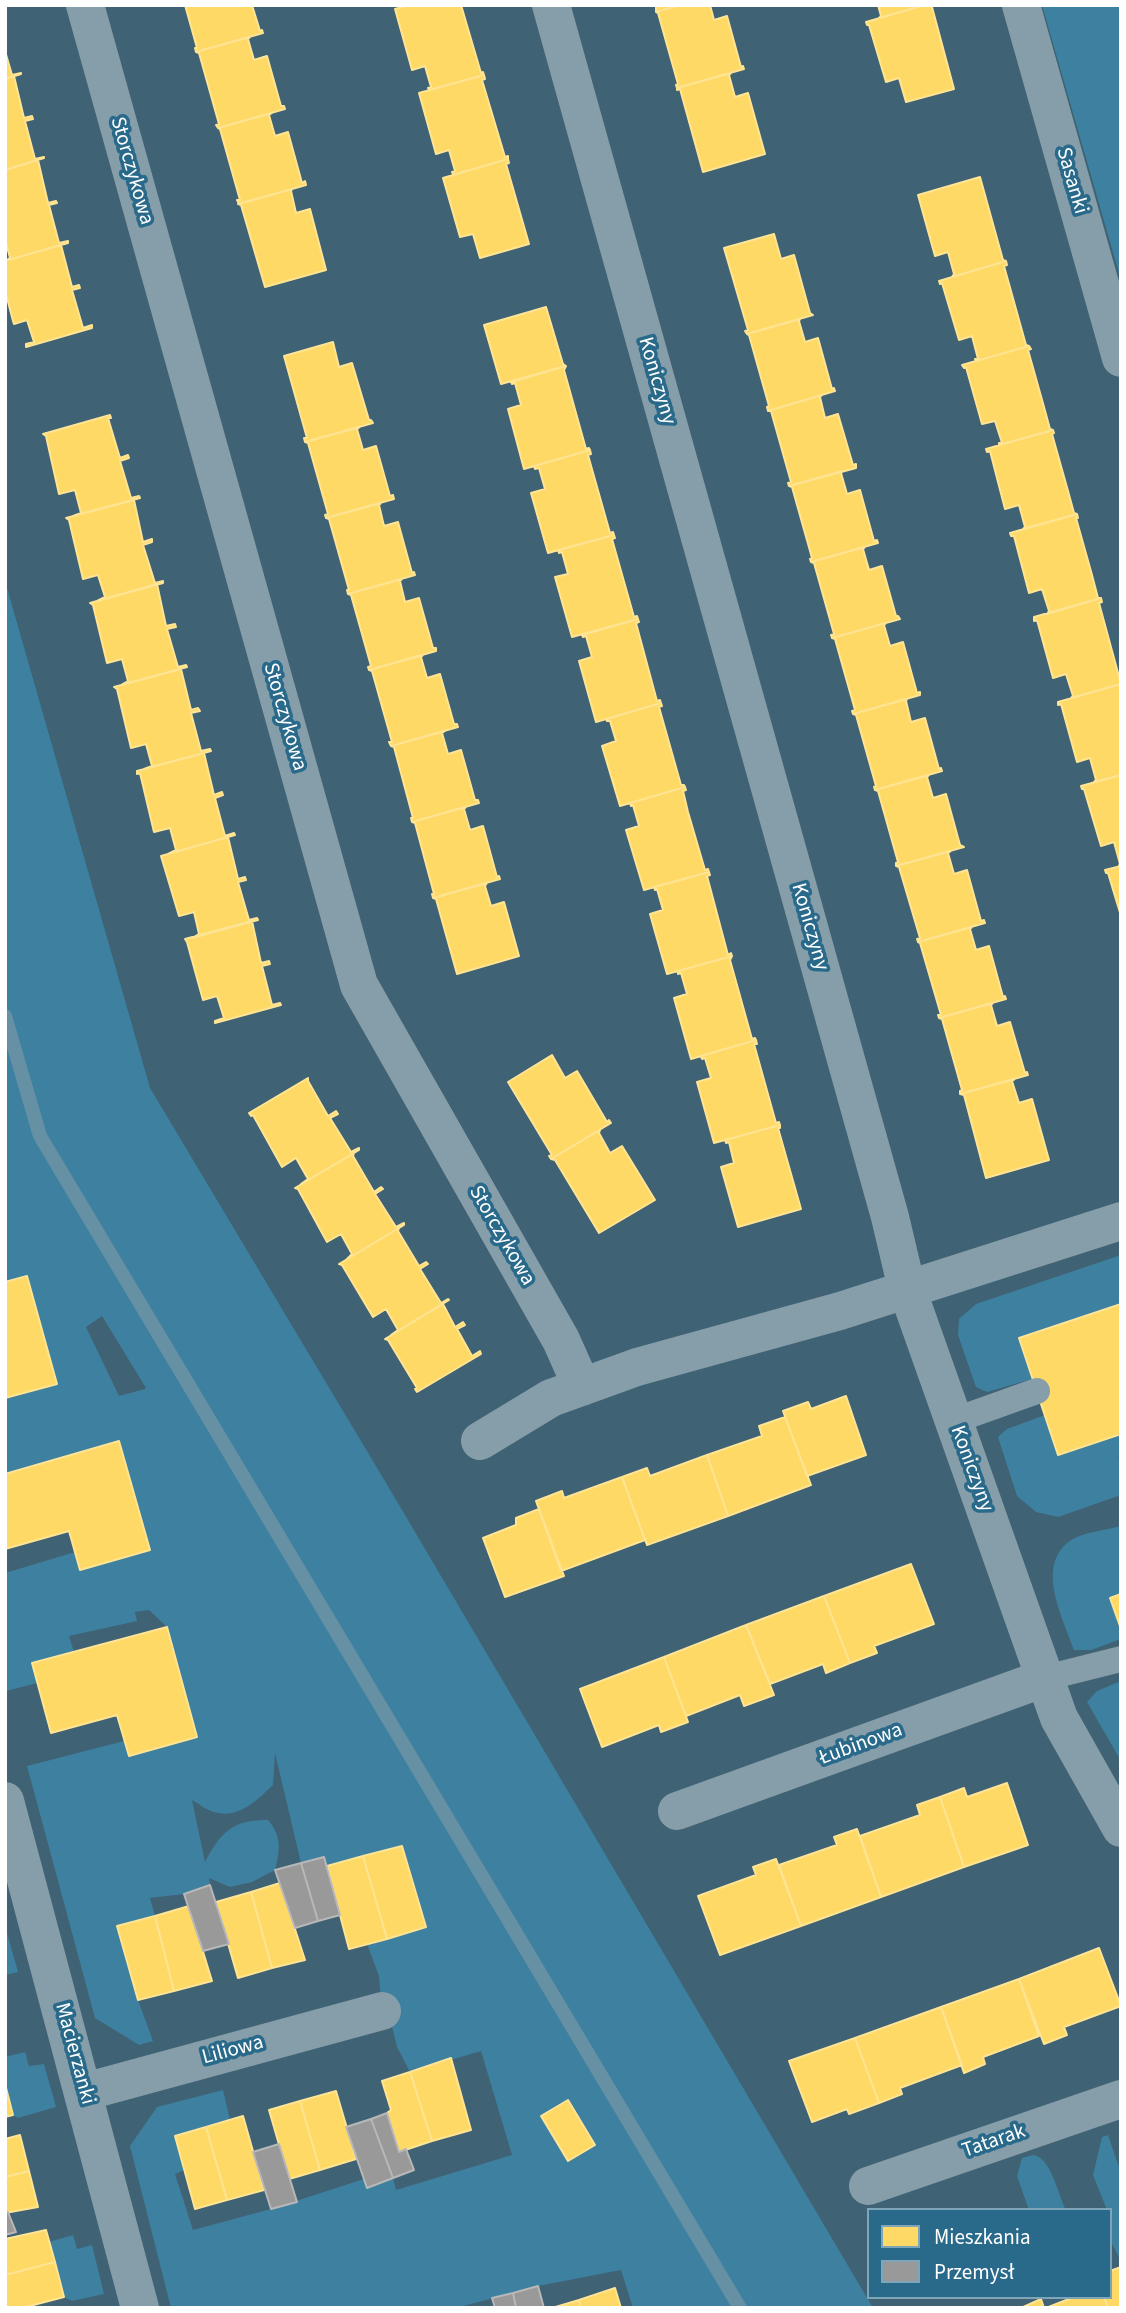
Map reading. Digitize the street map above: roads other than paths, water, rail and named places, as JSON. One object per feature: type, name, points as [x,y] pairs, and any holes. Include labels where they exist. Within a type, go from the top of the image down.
[{"type":"street","name":"Storczykowa","points":[[85,5],[359,985],[561,1340],[582,1387]]},
{"type":"street","name":"Koniczyny","points":[[551,5],[890,1217],[907,1289],[1059,1718],[1121,1828]]},
{"type":"street","name":"Sasanki","points":[[1021,5],[1121,358]]},
{"type":"street","points":[[480,1441],[551,1398],[637,1367],[840,1311],[1121,1221]]},
{"type":"street","name":"Łubinowa","points":[[677,1811],[1045,1678]]},
{"type":"street","name":"Macierzanki","points":[[5,1801],[140,2308]]},
{"type":"street","name":"Liliowa","points":[[84,2092],[382,2011]]},
{"type":"street","name":"Tatarak","points":[[868,2186],[1121,2099]]},
{"type":"lane","points":[[953,1420],[1037,1391]]},
{"type":"lane","points":[[1045,1678],[1121,1659]]},
{"type":"waterway","points":[[5,1016],[40,1136],[740,2308]]}]
